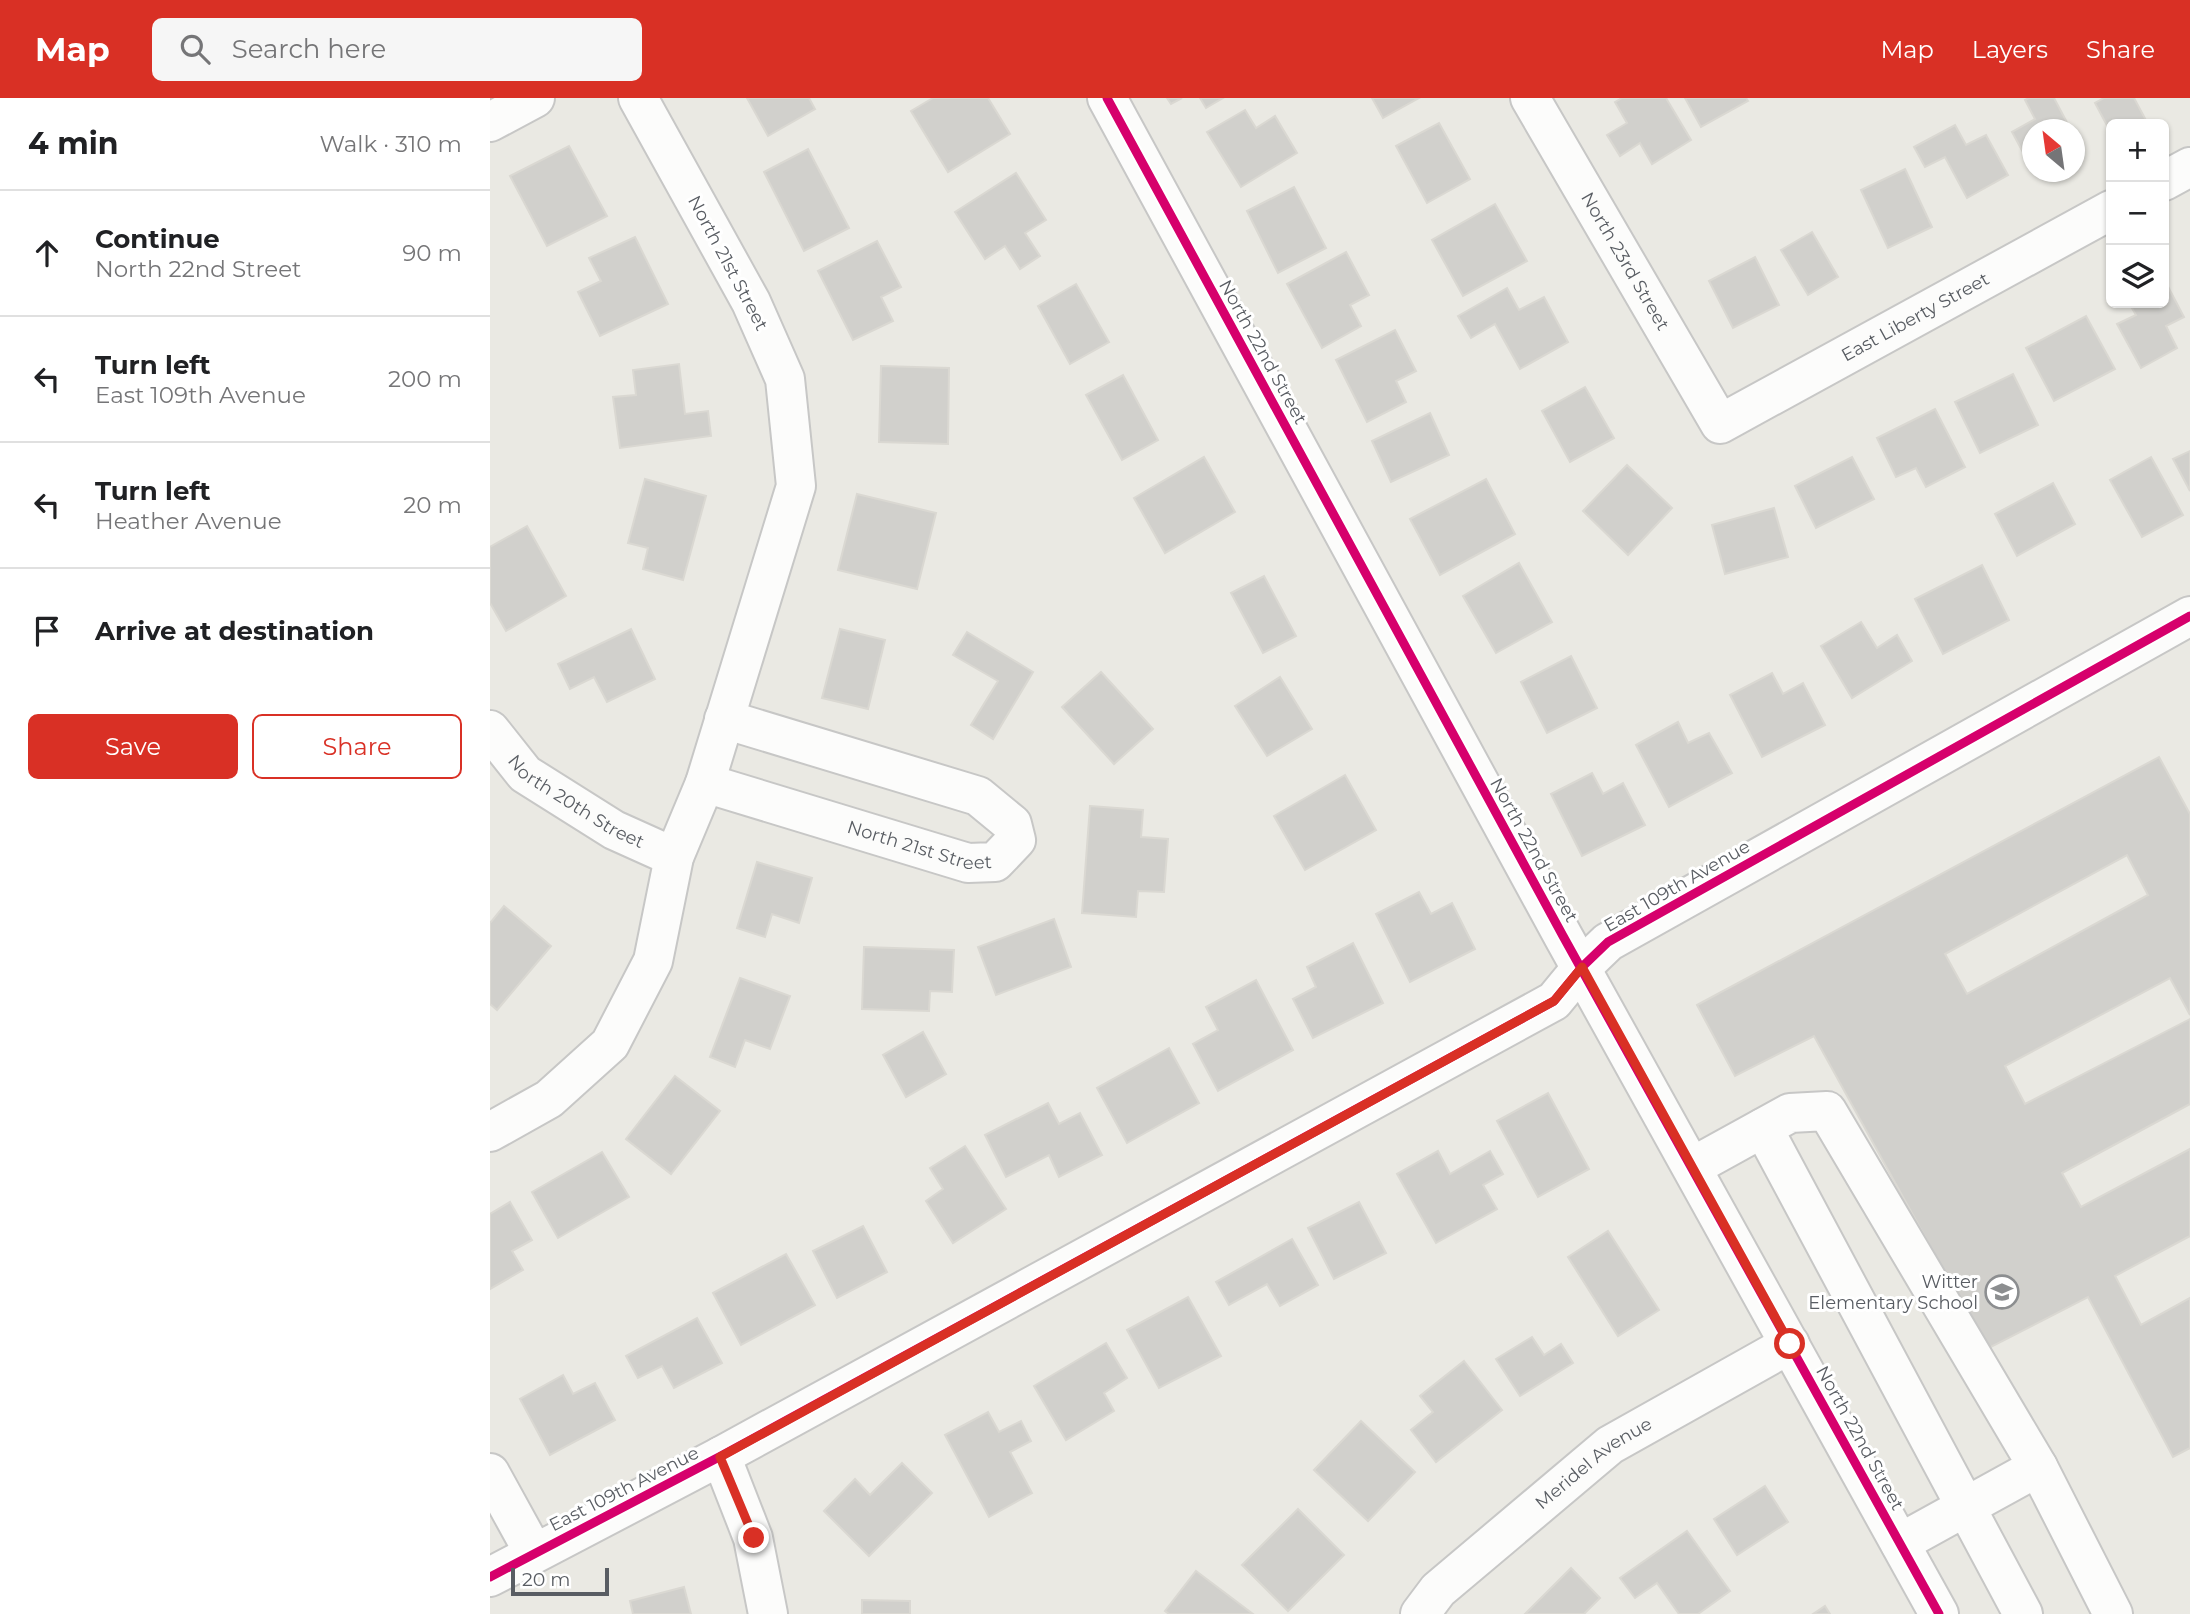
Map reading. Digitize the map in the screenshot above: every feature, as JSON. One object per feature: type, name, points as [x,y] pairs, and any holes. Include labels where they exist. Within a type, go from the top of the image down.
[{"type":"street","points":[[490,122],[535,98]]},
{"type":"street","name":"North 21st Street","points":[[490,1132],[549,1099],[610,1044],[653,961],[674,858],[705,783],[796,486],[785,379],[751,302],[638,98]]},
{"type":"street","name":"North 22nd Street","points":[[1107,98],[1939,1614]]},
{"type":"street","name":"North 23rd Street","points":[[1530,98],[1720,424]]},
{"type":"street","points":[[2169,178],[2190,167]]},
{"type":"street","name":"East Liberty Street","points":[[1720,424],[2106,213]]},
{"type":"street","name":"East 109th Avenue","points":[[490,1577],[720,1457],[1554,1001],[1582,967],[1608,942],[2190,616]]},
{"type":"street","name":"North 21st Street","points":[[705,783],[968,863],[995,862],[1016,840],[1012,824],[978,796],[724,719]]},
{"type":"street","name":"North 20th Street","points":[[490,730],[525,774],[614,830],[674,858]]},
{"type":"street","points":[[1692,1167],[1790,1113],[1827,1111],[2038,1467],[2113,1614]]},
{"type":"street","points":[[1763,1128],[2023,1614]]},
{"type":"street","name":"Meridel Avenue","points":[[1420,1614],[1438,1590],[1610,1446],[1790,1344]]},
{"type":"street","points":[[720,1457],[754,1538],[768,1614]]},
{"type":"street","points":[[1900,1542],[2038,1467]]},
{"type":"street","points":[[490,1473],[534,1553]]},
{"type":"building","points":[[747,98],[809,98],[815,109],[768,136]]},
{"type":"building","points":[[933,98],[988,98],[1010,134],[948,172],[911,111]]},
{"type":"building","points":[[1167,98],[1182,98],[1171,104]]},
{"type":"building","points":[[1200,98],[1223,98],[1206,108]]},
{"type":"building","points":[[1372,98],[1419,98],[1383,118]]},
{"type":"building","points":[[1622,98],[1666,98],[1691,140],[1652,164],[1640,143],[1620,156],[1607,135],[1627,123],[1615,102]]},
{"type":"building","points":[[1685,98],[1746,98],[1748,101],[1701,127]]},
{"type":"building","points":[[2054,98],[2065,119],[2035,119],[2025,100]]},
{"type":"building","points":[[2104,98],[2134,98],[2145,119],[2106,119],[2106,124],[2095,103]]},
{"type":"building","points":[[1245,110],[1256,128],[1275,116],[1297,153],[1241,187],[1207,132]]},
{"type":"building","points":[[1439,123],[1470,179],[1427,203],[1396,146]]},
{"type":"building","points":[[1955,125],[1966,145],[1986,135],[2008,175],[1967,198],[1945,157],[1925,167],[1914,147]]},
{"type":"building","points":[[2022,126],[2022,150],[2012,132]]},
{"type":"building","points":[[569,146],[607,216],[547,246],[510,176]]},
{"type":"building","points":[[808,149],[849,228],[804,251],[764,172]]},
{"type":"building","points":[[1905,169],[1932,227],[1888,248],[1861,190]]},
{"type":"building","points":[[1016,173],[1046,220],[1025,233],[1040,256],[1020,269],[1005,246],[985,259],[955,212]]},
{"type":"building","points":[[1294,187],[1326,248],[1278,273],[1247,211]]},
{"type":"building","points":[[1495,204],[1527,261],[1463,296],[1432,240]]},
{"type":"building","points":[[1812,232],[1838,277],[1808,295],[1781,250]]},
{"type":"building","points":[[635,237],[668,304],[600,336],[578,292],[601,281],[589,258]]},
{"type":"building","points":[[877,241],[901,287],[881,297],[893,321],[853,340],[818,271]]},
{"type":"building","points":[[1346,252],[1369,295],[1350,305],[1361,326],[1322,348],[1287,284]]},
{"type":"building","points":[[1755,257],[1779,305],[1733,328],[1709,281]]},
{"type":"building","points":[[1076,284],[1109,342],[1070,364],[1038,306]]},
{"type":"building","points":[[1507,288],[1519,310],[1544,297],[1568,342],[1520,369],[1495,324],[1471,338],[1458,316]]},
{"type":"building","points":[[2169,288],[2184,317],[2166,326],[2177,348],[2141,368],[2117,324],[2136,315],[2132,308],[2169,308]]},
{"type":"building","points":[[2086,316],[2115,369],[2054,401],[2026,348]]},
{"type":"building","points":[[1395,330],[1416,371],[1396,381],[1406,402],[1367,422],[1336,360]]},
{"type":"building","points":[[679,364],[685,414],[708,411],[711,436],[620,448],[613,397],[636,395],[633,370]]},
{"type":"building","points":[[881,366],[949,368],[948,444],[879,442]]},
{"type":"building","points":[[2013,374],[2038,425],[1980,453],[1955,402]]},
{"type":"building","points":[[1123,375],[1158,440],[1122,460],[1086,395]]},
{"type":"building","points":[[1585,387],[1614,438],[1570,462],[1542,411]]},
{"type":"building","points":[[1935,409],[1965,467],[1926,487],[1916,468],[1896,477],[1877,438]]},
{"type":"building","points":[[1430,413],[1449,455],[1391,482],[1372,441]]},
{"type":"building","points":[[2190,451],[2190,491],[2173,459]]},
{"type":"building","points":[[1204,457],[1235,512],[1165,553],[1134,498]]},
{"type":"building","points":[[1852,457],[1874,499],[1816,528],[1795,486]]},
{"type":"building","points":[[2151,457],[2183,515],[2142,537],[2110,480]]},
{"type":"building","points":[[1627,465],[1672,508],[1628,555],[1583,511]]},
{"type":"building","points":[[645,479],[706,496],[683,580],[643,569],[648,548],[628,543]]},
{"type":"building","points":[[1486,479],[1515,534],[1440,575],[1410,519]]},
{"type":"building","points":[[2053,483],[2075,524],[2017,556],[1995,514]]},
{"type":"building","points":[[857,494],[936,513],[917,589],[838,570]]},
{"type":"building","points":[[1774,508],[1788,557],[1725,574],[1712,525]]},
{"type":"building","points":[[527,526],[566,596],[506,631],[490,603],[490,547]]},
{"type":"building","points":[[1519,563],[1552,622],[1496,653],[1463,596]]},
{"type":"building","points":[[1982,565],[2009,620],[1943,654],[1915,599]]},
{"type":"building","points":[[1264,576],[1296,636],[1263,653],[1231,593]]},
{"type":"building","points":[[1861,622],[1877,648],[1897,635],[1912,661],[1852,698],[1821,646]]},
{"type":"building","points":[[631,629],[655,679],[607,702],[594,677],[570,689],[558,664]]},
{"type":"building","points":[[840,629],[885,640],[868,709],[822,698]]},
{"type":"building","points":[[967,632],[1033,672],[993,739],[971,725],[998,681],[953,655]]},
{"type":"building","points":[[1571,656],[1597,708],[1547,733],[1521,682]]},
{"type":"building","points":[[1101,672],[1153,729],[1114,764],[1062,707]]},
{"type":"building","points":[[1772,673],[1783,694],[1803,683],[1825,725],[1762,757],[1730,695]]},
{"type":"building","points":[[1280,677],[1312,729],[1267,756],[1235,706]]},
{"type":"building","points":[[1678,722],[1688,743],[1709,733],[1732,773],[1669,807],[1636,745]]},
{"type":"building","points":[[2159,757],[2190,814],[2190,1015],[2170,978],[2005,1066],[2025,1104],[2190,1019],[2190,1104],[2062,1173],[2081,1207],[2190,1149],[2190,1236],[2115,1276],[2141,1325],[2190,1298],[2190,1448],[2173,1457],[2088,1297],[1987,1349],[1814,1036],[1735,1076],[1697,1005]],"holes":[[[2127,855],[2148,895],[1967,994],[1945,954]]]},
{"type":"building","points":[[1592,773],[1603,794],[1623,783],[1645,825],[1582,856],[1551,794]]},
{"type":"building","points":[[1345,775],[1376,830],[1305,870],[1274,816]]},
{"type":"building","points":[[1090,806],[1143,810],[1141,837],[1168,839],[1164,892],[1138,891],[1136,917],[1082,913]]},
{"type":"building","points":[[757,862],[812,878],[799,923],[772,914],[765,937],[737,928]]},
{"type":"building","points":[[1419,892],[1431,914],[1452,903],[1475,949],[1410,982],[1376,914]]},
{"type":"building","points":[[504,906],[551,946],[497,1010],[490,1004],[490,923]]},
{"type":"building","points":[[1054,919],[1071,967],[996,995],[978,947]]},
{"type":"building","points":[[1353,943],[1383,1003],[1313,1038],[1293,999],[1316,987],[1307,967]]},
{"type":"building","points":[[864,947],[954,950],[952,992],[930,991],[929,1011],[862,1009]]},
{"type":"building","points":[[740,978],[790,996],[770,1049],[745,1040],[735,1067],[710,1057]]},
{"type":"building","points":[[1256,980],[1293,1050],[1218,1091],[1193,1044],[1218,1030],[1206,1007]]},
{"type":"building","points":[[923,1032],[946,1074],[906,1097],[883,1055]]},
{"type":"building","points":[[1169,1048],[1199,1103],[1127,1143],[1097,1088]]},
{"type":"building","points":[[675,1076],[720,1111],[671,1174],[626,1139]]},
{"type":"building","points":[[1548,1093],[1589,1169],[1538,1197],[1497,1121]]},
{"type":"building","points":[[1048,1103],[1059,1124],[1080,1113],[1102,1155],[1059,1177],[1049,1155],[1006,1177],[985,1135]]},
{"type":"building","points":[[965,1146],[1006,1209],[953,1243],[926,1201],[943,1189],[930,1168]]},
{"type":"building","points":[[1438,1151],[1450,1174],[1490,1151],[1503,1174],[1483,1185],[1497,1209],[1436,1243],[1397,1174]]},
{"type":"building","points":[[602,1152],[629,1197],[558,1238],[532,1192]]},
{"type":"building","points":[[510,1202],[532,1240],[512,1251],[523,1270],[490,1289],[490,1214]]},
{"type":"building","points":[[1359,1202],[1386,1253],[1334,1279],[1308,1228]]},
{"type":"building","points":[[863,1226],[887,1272],[837,1298],[813,1251]]},
{"type":"building","points":[[1608,1231],[1659,1310],[1618,1336],[1568,1257]]},
{"type":"building","points":[[1292,1239],[1318,1285],[1280,1306],[1267,1284],[1229,1305],[1216,1282]]},
{"type":"building","points":[[786,1254],[815,1305],[741,1345],[713,1293]]},
{"type":"building","points":[[1188,1297],[1221,1356],[1159,1388],[1127,1330]]},
{"type":"building","points":[[697,1318],[722,1363],[674,1388],[662,1366],[638,1378],[626,1356]]},
{"type":"building","points":[[1532,1337],[1544,1355],[1561,1344],[1573,1363],[1520,1396],[1496,1359]]},
{"type":"building","points":[[1106,1343],[1127,1378],[1104,1393],[1114,1411],[1066,1440],[1034,1386]]},
{"type":"building","points":[[1464,1361],[1502,1410],[1436,1462],[1411,1430],[1433,1412],[1420,1396]]},
{"type":"building","points":[[563,1375],[573,1394],[595,1383],[615,1420],[550,1455],[520,1399]]},
{"type":"building","points":[[988,1412],[999,1432],[1021,1421],[1031,1441],[1010,1452],[1032,1493],[989,1517],[945,1435]]},
{"type":"building","points":[[1361,1421],[1415,1472],[1368,1521],[1314,1470]]},
{"type":"building","points":[[902,1463],[932,1493],[869,1556],[824,1511],[855,1479],[870,1495]]},
{"type":"building","points":[[1765,1486],[1788,1522],[1737,1555],[1714,1519]]},
{"type":"building","points":[[1298,1509],[1344,1555],[1288,1611],[1242,1565]]},
{"type":"building","points":[[1687,1531],[1730,1591],[1698,1614],[1679,1614],[1657,1583],[1635,1598],[1620,1578]]},
{"type":"building","points":[[1571,1568],[1600,1598],[1584,1614],[1525,1614]]},
{"type":"building","points":[[1196,1571],[1253,1614],[1169,1614],[1165,1611]]},
{"type":"building","points":[[684,1587],[691,1614],[633,1614],[630,1601]]},
{"type":"building","points":[[862,1600],[910,1601],[910,1614],[862,1614]]},
{"type":"building","points":[[1825,1606],[1830,1614],[1813,1614]]},
{"type":"cycle path","points":[[1107,98],[1563,936],[1939,1614]]},
{"type":"cycle path","points":[[490,1577],[721,1456],[1554,1001],[1582,967],[1608,942],[2190,616]]},
{"type":"place","name":"Witter Elementary School","points":[[2002,1292]]},
{"type":"route","points":[[754,1538],[720,1457],[1554,1001],[1582,967],[1790,1344]]}]
